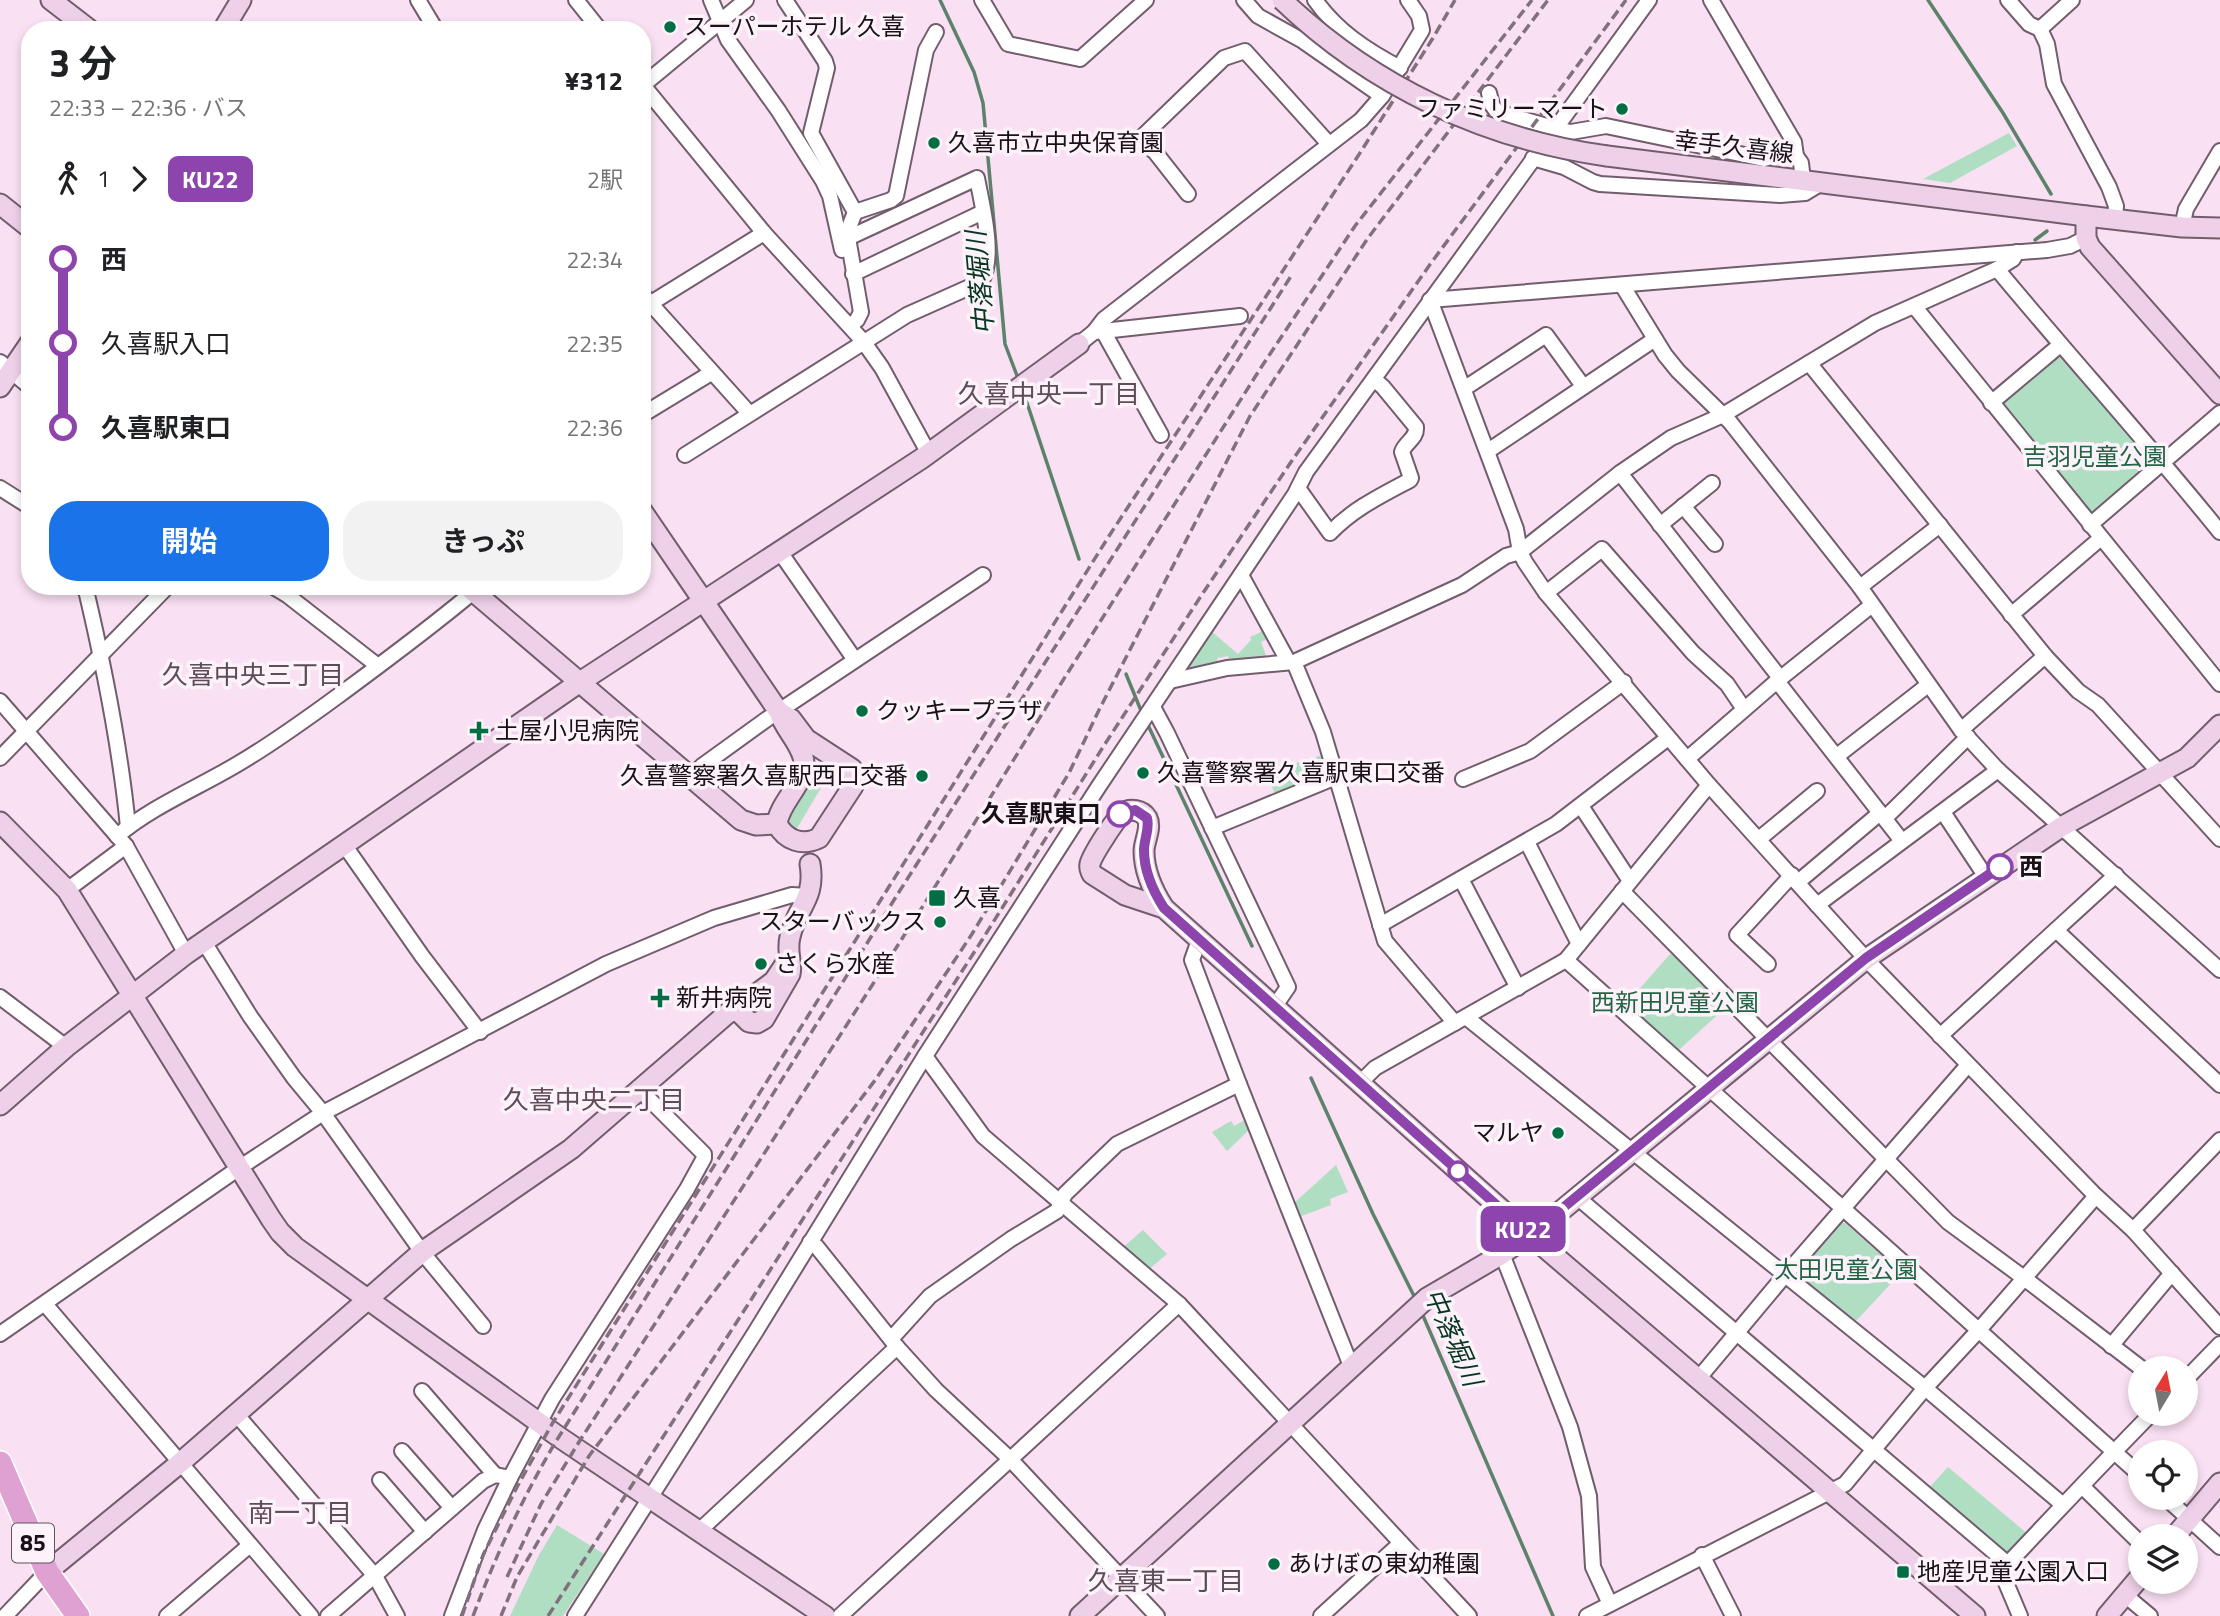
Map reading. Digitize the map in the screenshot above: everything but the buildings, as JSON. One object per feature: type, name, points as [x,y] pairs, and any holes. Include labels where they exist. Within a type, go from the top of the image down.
[{"type":"main road","name":"85","points":[[0,1463],[47,1572],[78,1614]]},
{"type":"street","points":[[51,0],[78,21]]},
{"type":"street","points":[[228,21],[241,0]]},
{"type":"street","points":[[418,0],[431,21]]},
{"type":"street","points":[[576,0],[593,21]]},
{"type":"street","points":[[711,0],[728,40],[778,110],[848,225],[853,323]]},
{"type":"street","points":[[651,78],[746,0]]},
{"type":"street","points":[[785,0],[827,68],[810,133],[848,225],[853,274],[861,312],[853,323]]},
{"type":"street","points":[[982,0],[1008,44],[1080,59],[1146,0]]},
{"type":"street","points":[[1244,0],[1258,16],[1303,41],[1382,96]]},
{"type":"street","name":"幸手久喜線","points":[[1282,0],[1347,55],[1395,85],[1438,108],[1546,145],[1607,156],[2086,216],[2182,227],[2220,228]]},
{"type":"street","points":[[1315,0],[1344,33],[1399,68]]},
{"type":"street","points":[[0,1105],[66,1047],[186,954],[580,682],[929,454],[1092,336],[1104,319],[1361,120],[1382,96],[1422,30],[1419,16],[1408,0]]},
{"type":"street","points":[[575,1616],[925,1056],[1306,472],[1649,0]]},
{"type":"street","points":[[1711,0],[1794,142],[1803,180]]},
{"type":"street","points":[[2008,0],[2029,24],[2040,29],[2047,44],[2054,84],[2109,187],[2116,205],[2115,219]]},
{"type":"street","points":[[2040,29],[2072,0]]},
{"type":"street","points":[[848,225],[891,200],[899,190],[926,50],[936,32]]},
{"type":"street","points":[[1188,194],[1155,152],[1140,139],[1224,58],[1245,51],[1329,144]]},
{"type":"street","points":[[1489,93],[1497,112],[1571,132],[1606,126],[1765,159],[1787,153],[1796,156]]},
{"type":"street","points":[[651,95],[764,233],[853,323],[882,368],[929,454]]},
{"type":"street","points":[[2182,227],[2186,209],[2220,151]]},
{"type":"street","points":[[1532,158],[1564,167],[1600,184],[1780,195],[1805,193],[1824,182]]},
{"type":"street","points":[[685,455],[863,341],[930,303],[981,282],[984,277],[987,250],[977,178],[848,225]]},
{"type":"street","points":[[0,204],[21,221]]},
{"type":"street","points":[[853,274],[983,212]]},
{"type":"street","points":[[2086,216],[2086,238],[2090,247],[2220,394]]},
{"type":"street","points":[[651,299],[764,233]]},
{"type":"street","points":[[1430,300],[2064,248],[2086,238]]},
{"type":"street","points":[[1170,681],[1227,668],[1291,662],[1462,585],[1506,556],[1520,552],[1620,473],[1671,438],[1723,415],[1875,323],[1997,269],[2013,259],[2017,252]]},
{"type":"street","points":[[1997,269],[2163,461],[2220,532]]},
{"type":"street","points":[[1622,285],[1678,371],[1723,415],[1860,587],[1965,733],[1998,770],[2220,970]]},
{"type":"street","points":[[1430,300],[1516,529],[1520,552],[1546,593],[1624,682],[1668,738],[1817,905],[1968,1065],[2096,1196],[2133,1230],[2220,1327]]},
{"type":"street","points":[[1914,306],[2220,684]]},
{"type":"street","points":[[651,308],[749,413]]},
{"type":"street","points":[[1092,336],[1240,316]]},
{"type":"street","points":[[1465,388],[1546,335],[1583,386]]},
{"type":"street","points":[[1092,336],[1161,435]]},
{"type":"street","points":[[1488,451],[1655,339]]},
{"type":"street","points":[[1991,403],[2060,345]]},
{"type":"street","points":[[21,353],[4,373],[21,382]]},
{"type":"street","points":[[1809,363],[2045,656],[2078,691],[2098,705],[2220,839]]},
{"type":"street","points":[[651,410],[711,373]]},
{"type":"street","points":[[1298,488],[1330,533],[1365,503],[1410,480],[1402,449],[1415,435],[1416,427],[1384,387],[1374,379]]},
{"type":"street","points":[[2090,525],[2220,413]]},
{"type":"street","points":[[1620,473],[1902,841]]},
{"type":"street","points":[[1660,525],[1712,483]]},
{"type":"street","points":[[0,488],[21,501]]},
{"type":"street","points":[[1683,506],[1715,544]]},
{"type":"street","points":[[651,524],[779,712],[802,755],[803,771]]},
{"type":"street","points":[[1860,587],[1940,525]]},
{"type":"street","points":[[2011,615],[2101,538]]},
{"type":"street","points":[[1546,593],[1602,549],[1693,653],[1727,684],[1744,709]]},
{"type":"street","points":[[780,552],[855,660]]},
{"type":"street","points":[[691,777],[702,766],[779,712],[983,575]]},
{"type":"street","points":[[1241,575],[1291,662],[1323,732],[1385,942],[1460,1020],[1785,1275],[1925,1388],[2062,1504]]},
{"type":"street","points":[[87,595],[102,655],[121,757],[124,836]]},
{"type":"street","points":[[0,758],[160,595]]},
{"type":"street","points":[[287,595],[378,666]]},
{"type":"street","points":[[67,890],[124,836],[193,788],[240,763],[286,733],[424,634],[464,595]]},
{"type":"street","points":[[477,595],[741,820],[783,831],[804,843],[819,838]]},
{"type":"street","points":[[1687,759],[1872,605]]},
{"type":"street","points":[[1768,964],[1737,935],[1795,878],[1882,816],[2045,656]]},
{"type":"street","points":[[1463,779],[1530,751],[1624,682]]},
{"type":"street","points":[[1837,756],[1928,685]]},
{"type":"street","points":[[0,701],[124,836],[186,954]]},
{"type":"street","points":[[1152,708],[1288,987],[1275,1006]]},
{"type":"street","points":[[779,712],[791,719],[806,739],[852,769],[855,780],[819,838],[810,864]]},
{"type":"street","points":[[1080,1616],[1427,1298],[1530,1235],[1866,958],[2061,827],[2187,758],[2220,725]]},
{"type":"street","points":[[1380,925],[1527,842],[1581,806],[1668,738]]},
{"type":"street","points":[[5,1616],[47,1572],[237,1415],[422,1252],[571,1149],[728,1013],[741,1009],[741,1014],[749,1022],[757,1024],[764,1019],[790,974],[790,933],[808,896],[813,878],[810,864],[783,831],[778,815],[803,771],[821,755],[830,755]]},
{"type":"street","points":[[1817,905],[1998,770]]},
{"type":"street","points":[[1212,828],[1336,777]]},
{"type":"street","points":[[1361,1082],[1375,1068],[1566,960],[1709,785]]},
{"type":"street","points":[[1759,839],[1817,791]]},
{"type":"street","points":[[1581,806],[1626,886],[1769,1039],[1948,1222],[2128,1358]]},
{"type":"street","points":[[1164,908],[1125,895],[1090,870],[1091,860],[1120,814],[1129,810],[1140,812],[1147,818],[1149,827],[1144,851],[1146,867],[1153,889],[1164,908],[1530,1235],[1975,1616]]},
{"type":"street","points":[[1943,812],[1986,877]]},
{"type":"street","points":[[0,822],[67,890],[280,1232],[296,1247],[539,1423],[825,1616]]},
{"type":"street","points":[[1527,842],[1579,944]]},
{"type":"street","points":[[345,846],[422,956],[480,1032]]},
{"type":"street","points":[[1940,1036],[2116,875]]},
{"type":"street","points":[[1461,878],[1518,988]]},
{"type":"street","points":[[0,1334],[323,1113],[606,964],[714,918],[792,895],[808,896]]},
{"type":"street","points":[[2056,930],[2220,1085]]},
{"type":"street","points":[[1199,940],[1192,960],[1238,1084],[1351,1366]]},
{"type":"street","points":[[204,942],[250,1016],[294,1078],[323,1113],[422,1252],[483,1326]]},
{"type":"street","points":[[1566,960],[2128,1464]]},
{"type":"street","points":[[0,997],[66,1047]]},
{"type":"street","points":[[925,1056],[983,1136],[1179,1304],[1469,1616]]},
{"type":"street","points":[[1698,1379],[1968,1065]]},
{"type":"street","points":[[699,1531],[894,1343],[930,1296],[1011,1239],[1057,1211],[1065,1194],[1117,1144],[1238,1084]]},
{"type":"street","points":[[452,1616],[485,1530],[552,1399],[648,1252],[704,1158],[704,1154],[640,1090]]},
{"type":"street","points":[[2133,1230],[2220,1141]]},
{"type":"street","points":[[1587,1616],[1849,1481],[1925,1388],[2096,1196]]},
{"type":"street","points":[[1577,1197],[2008,1564]]},
{"type":"street","points":[[810,1242],[936,1390],[1010,1459],[1157,1616]]},
{"type":"street","points":[[1502,1254],[1570,1427],[1589,1496],[1593,1567],[1610,1604]]},
{"type":"street","points":[[2111,1346],[2172,1273]]},
{"type":"street","points":[[45,1304],[311,1616]]},
{"type":"street","points":[[840,1616],[1179,1304]]},
{"type":"street","points":[[2198,1367],[2220,1344]]},
{"type":"street","points":[[422,1391],[495,1475],[510,1478]]},
{"type":"street","points":[[237,1415],[375,1576],[397,1616]]},
{"type":"street","points":[[2020,1616],[2001,1571],[2062,1504],[2083,1487],[2139,1426]]},
{"type":"street","points":[[402,1451],[452,1508]]},
{"type":"street","points":[[328,1616],[483,1481],[495,1475]]},
{"type":"street","points":[[380,1480],[425,1532]]},
{"type":"street","points":[[2186,1524],[2220,1483]]},
{"type":"street","points":[[2083,1487],[2128,1531]]},
{"type":"street","points":[[2180,1510],[2220,1547]]},
{"type":"street","points":[[1321,1616],[1401,1543]]},
{"type":"street","points":[[167,1616],[250,1545]]},
{"type":"street","points":[[1702,1555],[1733,1616]]},
{"type":"street","points":[[2107,1616],[2128,1591]]},
{"type":"street","points":[[2125,1595],[2150,1616]]},
{"type":"green space","points":[[2009,133],[2017,146],[1950,183],[1923,179]]},
{"type":"green space","name":"吉羽児童公園","points":[[2059,357],[2153,461],[2091,515],[2001,404]]},
{"type":"green space","points":[[1267,629],[1271,637],[1261,642],[1267,658],[1230,663],[1228,656],[1217,658],[1218,666],[1184,671],[1211,631],[1238,654],[1251,640],[1250,637]]},
{"type":"green space","points":[[1326,754],[1333,775],[1277,798],[1271,785],[1277,782],[1273,770]]},
{"type":"green space","points":[[826,761],[835,764],[796,830],[786,828],[789,806],[818,765]]},
{"type":"green space","name":"西新田児童公園","points":[[1670,954],[1676,955],[1725,1002],[1724,1009],[1680,1049],[1675,1050],[1627,1008],[1628,1002]]},
{"type":"green space","points":[[1247,1119],[1250,1129],[1227,1151],[1212,1132],[1231,1121],[1234,1126]]},
{"type":"green space","points":[[1336,1165],[1348,1192],[1330,1199],[1331,1205],[1299,1217],[1293,1204]]},
{"type":"green space","name":"太田児童公園","points":[[1839,1222],[1845,1223],[1897,1269],[1897,1277],[1857,1320],[1852,1321],[1797,1275],[1798,1269]]},
{"type":"green space","points":[[1143,1230],[1167,1254],[1147,1271],[1121,1249]]},
{"type":"green space","points":[[1948,1467],[2029,1535],[2009,1555],[2002,1553],[1928,1489]]},
{"type":"green space","points":[[557,1525],[604,1554],[563,1616],[510,1616],[539,1555]]},
{"type":"waterway","name":"中落堀川","points":[[940,0],[974,72],[983,103],[1005,344],[1019,381]]},
{"type":"waterway","points":[[1928,0],[2003,113],[2051,194]]},
{"type":"waterway","points":[[2035,240],[2047,231]]},
{"type":"waterway","name":"中落堀川","points":[[1023,391],[1079,559]]},
{"type":"waterway","name":"中落堀川","points":[[1126,674],[1142,713]]},
{"type":"waterway","name":"中落堀川","points":[[1147,723],[1252,946]]},
{"type":"waterway","name":"中落堀川","points":[[1311,1078],[1373,1214],[1416,1300]]},
{"type":"waterway","name":"中落堀川","points":[[1421,1311],[1553,1616]]},
{"type":"railway","points":[[462,1616],[483,1555],[552,1424],[1109,536],[1358,156],[1455,0]]},
{"type":"railway","points":[[507,1577],[541,1504],[579,1442],[923,906],[1262,366],[1355,226],[1532,0]]},
{"type":"railway","points":[[501,1616],[517,1577],[589,1456],[876,1079],[972,934],[1069,773],[1250,416],[1368,238],[1548,0]]},
{"type":"railway","points":[[548,1616],[1201,596],[1291,462],[1431,263],[1626,0]]},
{"type":"railway","points":[[473,1616],[510,1528],[555,1443],[899,892],[1293,273]]},
{"type":"bus line","name":"KU22","points":[[1120,814],[1135,810],[1147,818],[1149,827],[1144,845],[1146,867],[1153,889],[1164,908],[1530,1235],[1866,958],[2000,867]]},
{"type":"place","name":"スーパーホテル 久喜","points":[[670,27]]},
{"type":"place","name":"ファミリーマート","points":[[1622,109]]},
{"type":"place","name":"久喜市立中央保育園","points":[[934,143]]},
{"type":"place","name":"クッキープラザ","points":[[862,711]]},
{"type":"place","name":"土屋小児病院","points":[[479,731]]},
{"type":"place","name":"久喜警察署久喜駅東口交番","points":[[1143,773]]},
{"type":"place","name":"久喜警察署久喜駅西口交番","points":[[922,776]]},
{"type":"place","name":"久喜駅東口","points":[[1120,814]]},
{"type":"place","name":"西","points":[[2000,867]]},
{"type":"place","name":"久喜","points":[[937,898]]},
{"type":"place","name":"スターバックス","points":[[940,922]]},
{"type":"place","name":"さくら水産","points":[[761,964]]},
{"type":"place","name":"新井病院","points":[[660,998]]},
{"type":"place","name":"マルヤ","points":[[1558,1133]]},
{"type":"place","name":"あけぼの東幼稚園","points":[[1274,1564]]},
{"type":"place","name":"地産児童公園入口","points":[[1903,1572]]},
{"type":"district","name":"久喜中央一丁目","points":[[1049,394]]},
{"type":"district","name":"久喜中央三丁目","points":[[253,675]]},
{"type":"district","name":"久喜中央二丁目","points":[[594,1100]]},
{"type":"district","name":"南一丁目","points":[[300,1513]]},
{"type":"district","name":"久喜東一丁目","points":[[1166,1581]]}]
